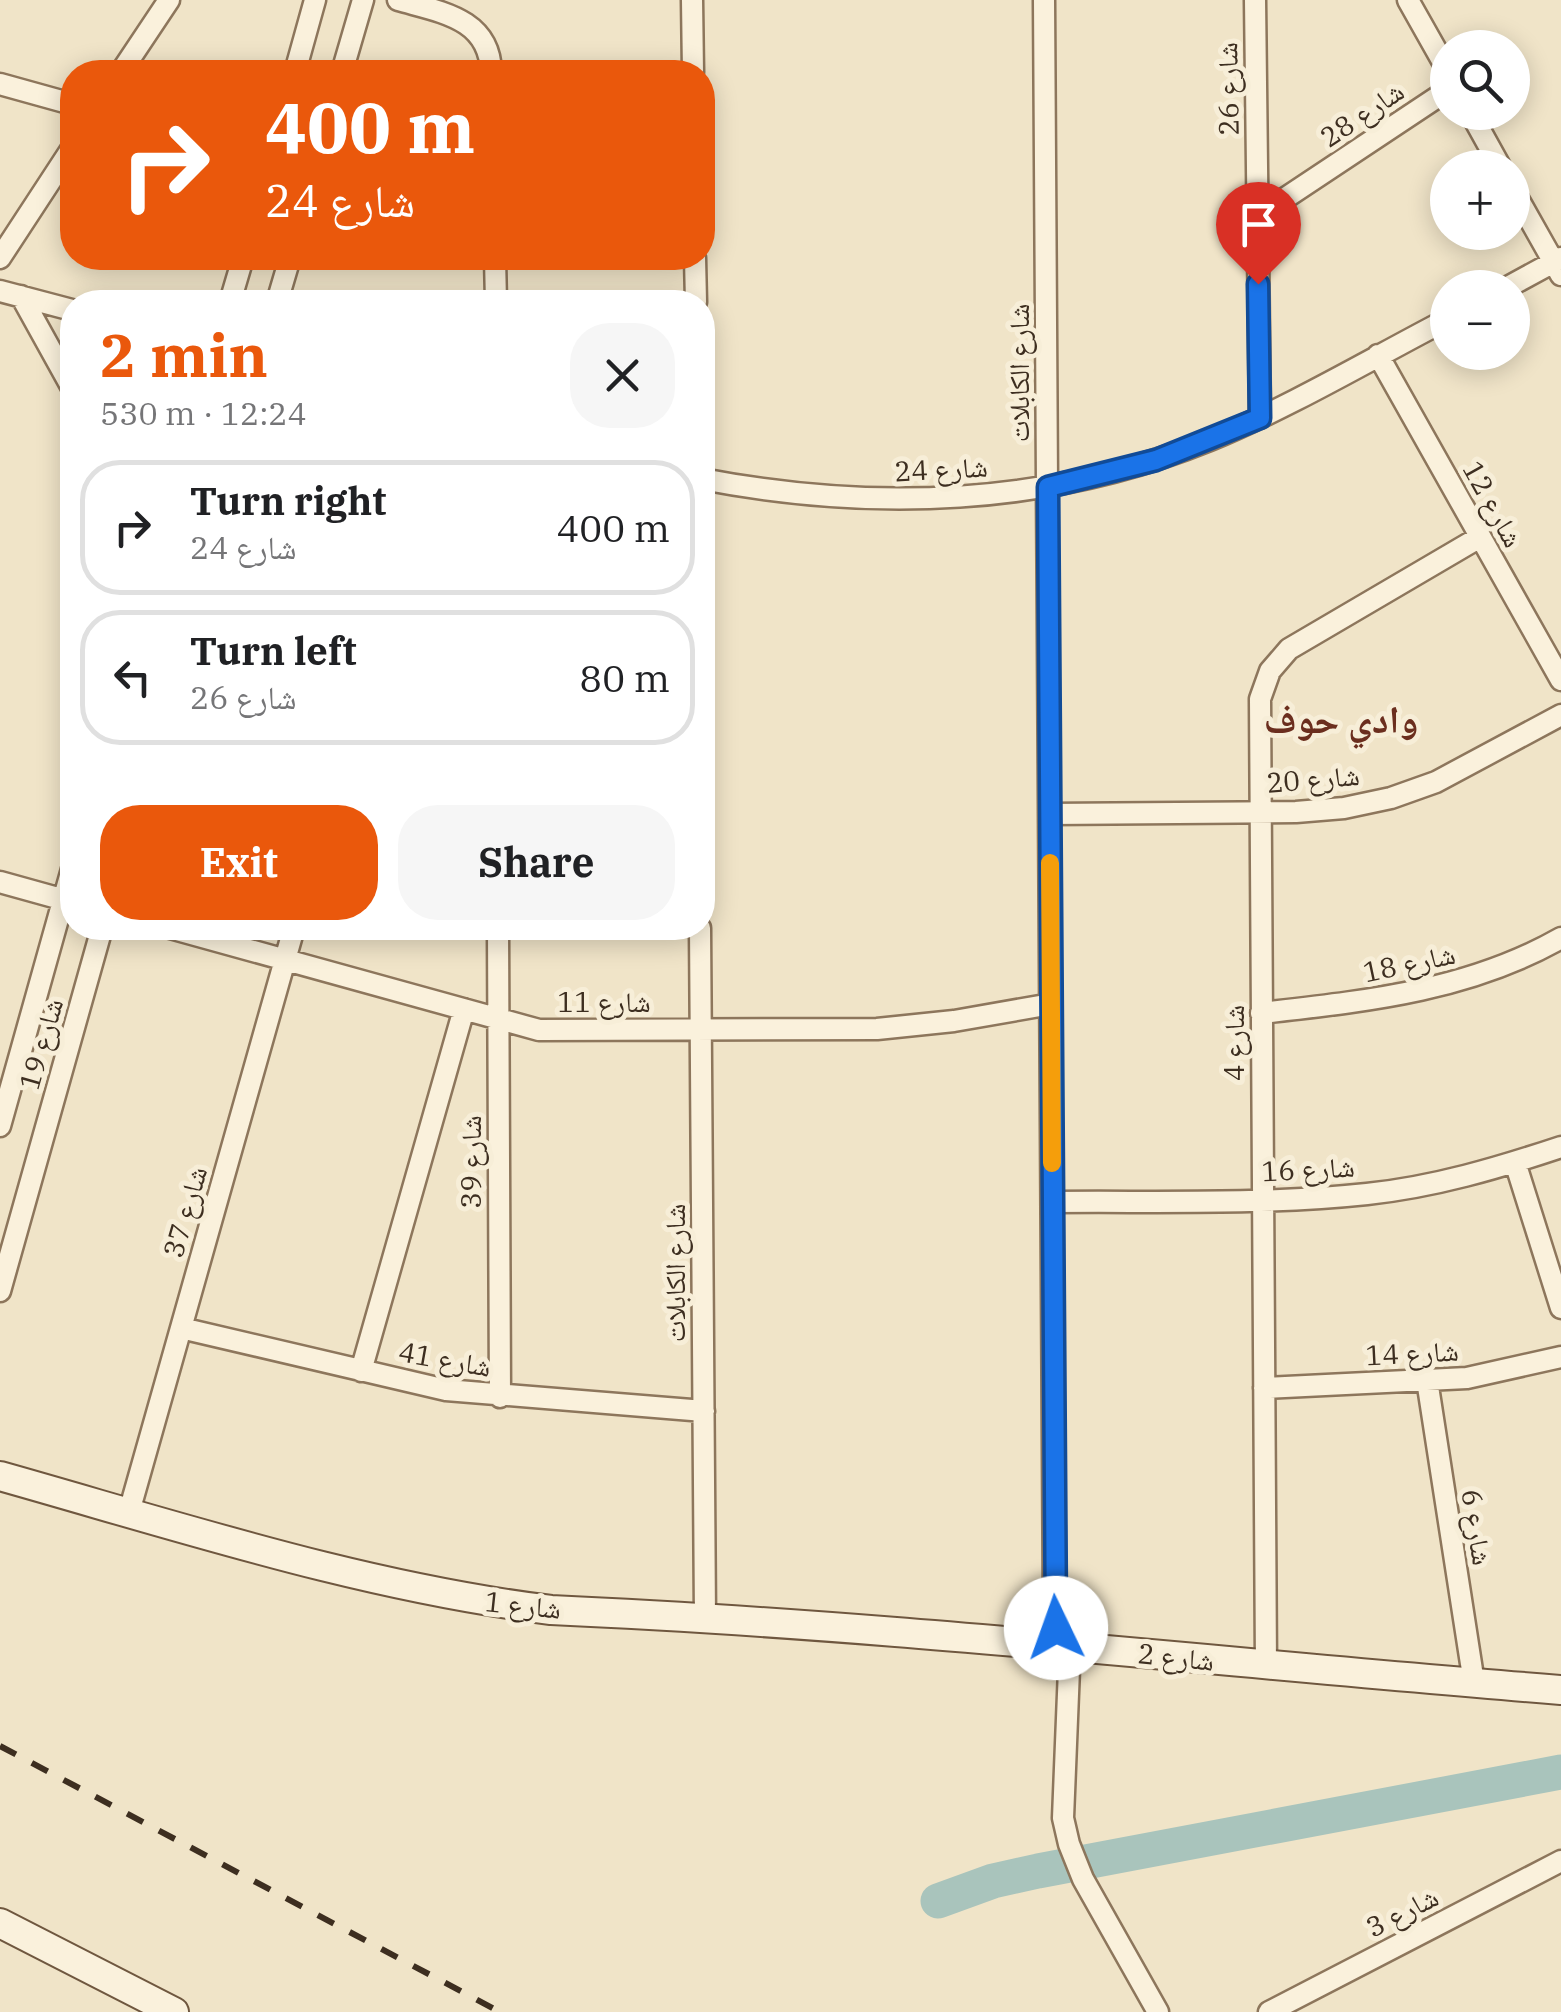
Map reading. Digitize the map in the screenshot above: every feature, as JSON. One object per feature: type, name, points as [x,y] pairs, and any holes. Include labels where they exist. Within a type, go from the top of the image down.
[{"type":"street","points":[[130,60],[168,0]]},
{"type":"street","points":[[298,60],[316,0]]},
{"type":"street","points":[[346,60],[363,0]]},
{"type":"street","points":[[398,0],[461,18],[486,44],[489,60]]},
{"type":"street","points":[[692,0],[693,60]]},
{"type":"street","name":"شارع الكابلات","points":[[1044,0],[1054,1612],[1061,1644]]},
{"type":"street","name":"شارع 26","points":[[1254,0],[1260,418]]},
{"type":"street","points":[[1408,0],[1430,40]]},
{"type":"street","points":[[0,84],[60,101]]},
{"type":"street","name":"شارع 28","points":[[1257,217],[1430,102]]},
{"type":"street","points":[[0,258],[60,166]]},
{"type":"street","points":[[1530,217],[1559,265],[1530,278]]},
{"type":"street","points":[[0,291],[60,307]]},
{"type":"street","points":[[21,296],[60,366]]},
{"type":"street","name":"شارع 24","points":[[715,481],[836,499],[907,501],[978,497],[1048,487],[1156,460],[1260,418],[1430,328]]},
{"type":"street","name":"شارع 12","points":[[1378,356],[1561,680]]},
{"type":"street","name":"شارع 4","points":[[1266,1667],[1260,700],[1278,659],[1289,649],[1480,537]]},
{"type":"street","name":"شارع 20","points":[[1050,814],[1344,808],[1436,782],[1561,715]]},
{"type":"street","points":[[0,882],[60,898]]},
{"type":"street","name":"شارع 19","points":[[0,1126],[60,927]]},
{"type":"street","name":"شارع 18","points":[[1262,1013],[1388,998],[1450,984],[1494,970],[1561,938]]},
{"type":"street","name":"شارع 19","points":[[0,1290],[99,940]]},
{"type":"street","name":"شارع 11","points":[[216,940],[539,1030],[877,1029],[954,1021],[1051,1004]]},
{"type":"street","name":"شارع 37","points":[[129,1512],[291,940]]},
{"type":"street","name":"شارع 39","points":[[498,940],[500,1397]]},
{"type":"street","name":"شارع الكابلات","points":[[700,940],[705,1618]]},
{"type":"street","name":"شارع 39","points":[[361,1371],[464,1009]]},
{"type":"street","name":"شارع 16","points":[[1052,1202],[1370,1194],[1451,1179],[1561,1147]]},
{"type":"street","points":[[1515,1162],[1561,1308]]},
{"type":"street","name":"شارع 41","points":[[181,1328],[446,1390],[704,1411]]},
{"type":"street","name":"شارع 14","points":[[1264,1388],[1494,1373],[1561,1357]]},
{"type":"street","name":"شارع 6","points":[[1426,1380],[1474,1683]]},
{"type":"street","name":"شارع 1","points":[[0,1476],[297,1559],[458,1597],[551,1610],[1061,1644]]},
{"type":"street","points":[[1061,1644],[1069,1669],[1063,1818],[1069,1844],[1083,1879],[1158,2012]]},
{"type":"street","name":"شارع 2","points":[[1061,1644],[1266,1667],[1561,1690]]},
{"type":"street","name":"شارع 3","points":[[1269,2012],[1561,1861]]},
{"type":"street","points":[[0,1923],[174,2012]]},
{"type":"street","points":[[0,1940],[132,2012]]},
{"type":"waterway","points":[[938,1901],[993,1881],[1038,1871],[1561,1772]]},
{"type":"railway","points":[[0,1746],[500,2012]]},
{"type":"slow traffic","points":[[1050,863],[1052,1163]]},
{"type":"district","name":"وادي حوف","points":[[1341,720]]},
{"type":"route","points":[[1056,1628],[1048,487],[1156,460],[1260,418],[1258,284]]}]
